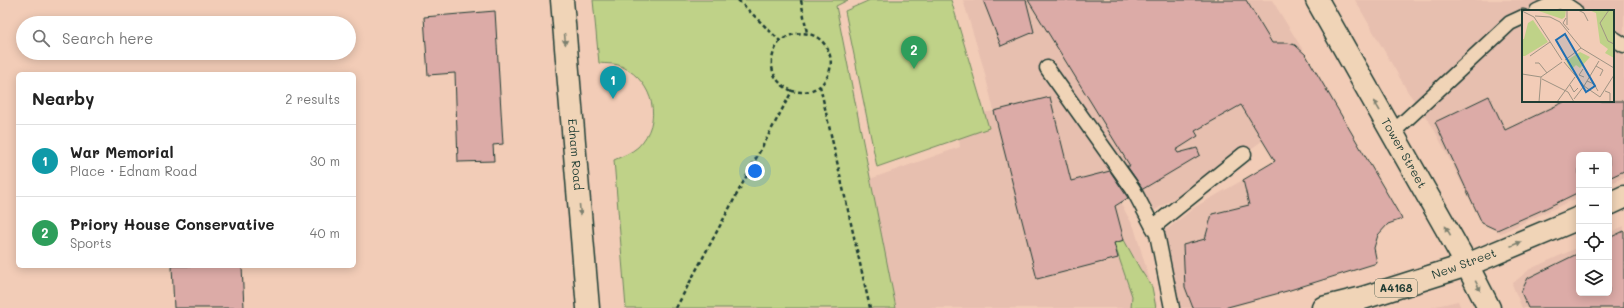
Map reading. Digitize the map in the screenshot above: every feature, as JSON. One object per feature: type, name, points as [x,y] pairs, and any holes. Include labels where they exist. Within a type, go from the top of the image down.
[{"type":"main road","name":"Ednam Road","points":[[562,0],[588,308]]},
{"type":"main road","name":"Tower Street","points":[[1317,0],[1467,265],[1489,308]]},
{"type":"main road","points":[[1612,203],[1624,197]]},
{"type":"main road","name":"New Street","points":[[1323,308],[1363,298],[1467,265],[1576,219]]},
{"type":"lane","points":[[1539,10],[1560,1],[1574,10]]},
{"type":"lane","points":[[1392,133],[1510,23],[1522,17]]},
{"type":"lane","points":[[1614,39],[1624,44]]},
{"type":"lane","points":[[1047,68],[1132,190],[1157,234],[1172,308]]},
{"type":"lane","points":[[1153,228],[1244,154]]},
{"type":"path","points":[[738,0],[780,41]]},
{"type":"path","points":[[801,0],[807,33]]},
{"type":"path","points":[[794,33],[807,33],[817,37],[824,43],[829,52],[831,63],[829,73],[820,86],[811,91],[792,91],[785,88],[777,80],[774,74],[772,58],[775,48],[780,41],[794,33]]},
{"type":"path","points":[[820,86],[870,308]]},
{"type":"path","points":[[676,308],[792,91]]},
{"type":"shaded area","points":[[963,0],[1272,0],[1332,97],[1270,135],[1244,154],[1152,212],[1133,190],[1119,201],[1134,227],[1158,308],[896,308],[870,179],[960,147],[956,117],[994,111],[983,66]]},
{"type":"shaded area","points":[[1355,0],[1624,0],[1624,177],[1612,183],[1612,152],[1576,152],[1576,198],[1501,233],[1482,223],[1433,127],[1408,92]]},
{"type":"shaded area","points":[[1243,180],[1249,205],[1275,250],[1287,291],[1228,308],[1181,308],[1169,298],[1157,234],[1170,227],[1195,207]]},
{"type":"shaded area","points":[[1624,226],[1624,308],[1522,308],[1512,284],[1530,269],[1576,248],[1576,296],[1612,296],[1612,232]]},
{"type":"shaded area","points":[[1458,301],[1461,308],[1431,308],[1436,306]]},
{"type":"green space","points":[[593,0],[848,0],[836,6],[896,308],[626,308],[614,160],[638,147],[646,137],[651,126],[653,114],[652,103],[642,82],[633,74],[618,65],[599,63]]},
{"type":"green space","points":[[870,0],[951,0],[989,128],[877,167],[845,11]]},
{"type":"green space","points":[[1124,240],[1152,287],[1156,308],[1131,308],[1132,296],[1114,243]]},
{"type":"building","points":[[983,0],[1026,0],[1034,32],[1001,46]]},
{"type":"building","points":[[1028,0],[1246,0],[1272,43],[1288,43],[1295,45],[1306,55],[1402,219],[1388,224],[1378,235],[1374,248],[1377,263],[1287,291],[1224,308],[1193,308],[1185,287],[1183,245],[1205,239],[1212,214],[1249,205],[1243,180],[1275,161],[1241,105],[1195,131],[1198,136],[1176,150],[1178,153],[1197,148],[1200,155],[1143,189],[1127,166],[1130,166]]},
{"type":"building","points":[[495,11],[503,144],[493,145],[494,161],[458,162],[455,73],[428,75],[424,17]]},
{"type":"building","points":[[1489,96],[1505,130],[1564,102],[1624,101],[1624,171],[1612,177],[1612,152],[1576,152],[1576,193],[1497,230],[1482,223],[1435,122]]},
{"type":"building","points":[[1050,97],[1071,181],[1110,171],[1128,198],[1115,206],[1124,240],[1114,243],[1118,258],[1037,279],[994,111]]},
{"type":"building","points":[[1624,231],[1624,308],[1528,308],[1521,292],[1528,278],[1576,254],[1576,296],[1612,296],[1612,237]]},
{"type":"building","points":[[172,268],[242,268],[244,308],[174,308]]},
{"type":"place","name":"Priory House Conservative","points":[[914,69]]},
{"type":"place","name":"War Memorial","points":[[613,99]]}]
